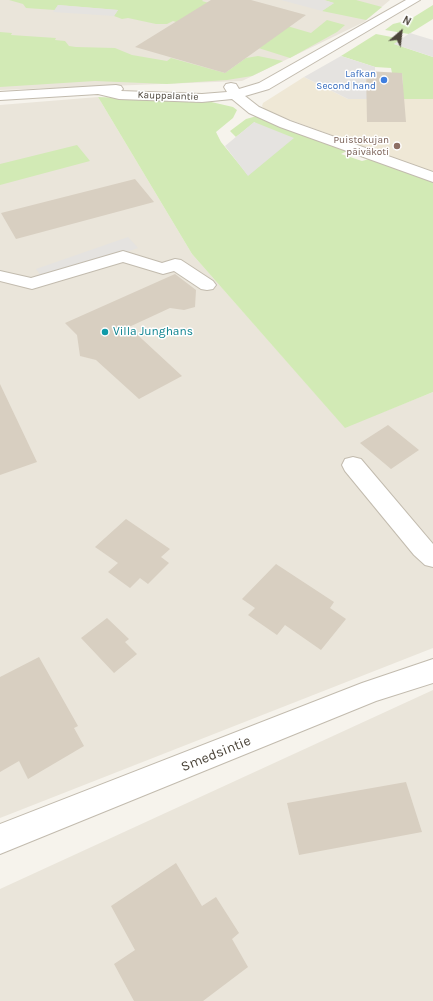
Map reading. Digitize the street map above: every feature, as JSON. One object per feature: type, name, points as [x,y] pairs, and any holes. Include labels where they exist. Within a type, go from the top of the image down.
[{"type":"street","name":"Kauppalantie","points":[[0,96],[102,91],[119,95],[202,98],[264,86],[414,0]]},
{"type":"street","points":[[233,91],[254,110],[285,124],[433,177]]},
{"type":"street","points":[[0,276],[32,284],[123,256],[164,269],[175,264],[207,285]]},
{"type":"street","points":[[353,465],[432,555]]},
{"type":"street","name":"Smedsintie","points":[[0,839],[372,691],[423,672],[433,671]]},
{"type":"shaded area","points":[[0,0],[390,0],[364,22],[242,81],[0,90]]},
{"type":"shaded area","points":[[281,0],[324,0],[334,3],[322,11]]},
{"type":"shaded area","points":[[58,5],[118,10],[114,16],[53,12]]},
{"type":"shaded area","points":[[410,33],[433,40],[433,57],[394,44]]},
{"type":"shaded area","points":[[341,56],[375,67],[375,72],[366,72],[366,87],[397,89],[399,99],[348,99],[304,77]]},
{"type":"shaded area","name":"Puistokujan päiväkoti","points":[[304,77],[348,99],[433,99],[433,172],[265,110],[262,106],[263,103]]},
{"type":"shaded area","points":[[98,97],[192,254],[345,427],[433,392],[433,648],[0,818],[0,105]]},
{"type":"shaded area","points":[[254,122],[294,138],[248,176],[225,146]]},
{"type":"shaded area","points":[[128,237],[138,248],[45,281],[36,269]]},
{"type":"shaded area","points":[[433,690],[433,1001],[0,1001],[0,889]]},
{"type":"green space","points":[[9,0],[203,0],[202,1],[311,33],[327,20],[345,25],[337,32],[290,58],[173,21],[167,24],[156,24],[128,18],[122,19],[114,16],[118,10],[58,5],[55,10],[26,8],[23,4]]},
{"type":"green space","points":[[324,0],[356,0],[382,7],[366,20],[322,11],[334,3]]},
{"type":"green space","points":[[433,5],[433,19],[409,34],[385,30],[393,24],[409,20]]},
{"type":"green space","points":[[0,32],[12,33],[11,35],[56,38],[55,40],[65,41],[69,46],[76,47],[115,48],[132,55],[167,61],[171,58],[225,73],[246,58],[258,56],[283,61],[252,76],[227,80],[167,84],[95,81],[0,87]]},
{"type":"green space","points":[[376,34],[402,39],[394,44],[433,57],[433,99],[399,99],[403,89],[402,73],[392,73],[391,68],[375,67],[341,56]]},
{"type":"green space","points":[[98,97],[207,101],[233,107],[237,110],[233,118],[216,132],[221,142],[248,175],[255,122],[236,137],[230,131],[246,119],[257,116],[347,151],[341,154],[362,161],[369,159],[433,182],[433,392],[345,428],[192,254]]},
{"type":"green space","points":[[77,145],[90,161],[0,185],[0,164]]},
{"type":"building","points":[[211,0],[251,0],[306,15],[225,73],[135,47]]},
{"type":"building","points":[[366,71],[402,73],[406,122],[367,122]]},
{"type":"building","points":[[135,179],[154,202],[16,239],[1,213]]},
{"type":"building","name":"Villa Junghans","points":[[175,274],[196,290],[195,307],[184,310],[170,308],[129,327],[182,376],[139,399],[96,360],[80,356],[77,335],[65,323]]},
{"type":"building","points":[[0,384],[37,462],[0,475]]},
{"type":"building","points":[[388,425],[419,450],[391,469],[360,443]]},
{"type":"building","points":[[126,519],[170,549],[161,557],[169,563],[148,584],[140,578],[130,588],[108,572],[118,563],[95,547]]},
{"type":"building","points":[[276,564],[334,602],[330,608],[346,619],[321,650],[285,625],[277,635],[248,615],[255,608],[242,599]]},
{"type":"building","points":[[107,618],[129,639],[125,642],[137,654],[114,673],[81,638]]},
{"type":"building","points":[[39,657],[78,726],[74,728],[84,746],[28,779],[19,761],[0,772],[0,677]]},
{"type":"building","points":[[406,782],[422,832],[299,855],[287,803]]},
{"type":"building","points":[[176,863],[202,906],[216,897],[239,933],[232,939],[248,967],[203,1001],[134,1001],[114,964],[135,950],[111,906]]},
{"type":"place","name":"Lafkan Second hand","points":[[384,80]]},
{"type":"place","name":"Puistokujan päiväkoti","points":[[397,146]]},
{"type":"place","name":"Villa Junghans","points":[[105,332]]}]
